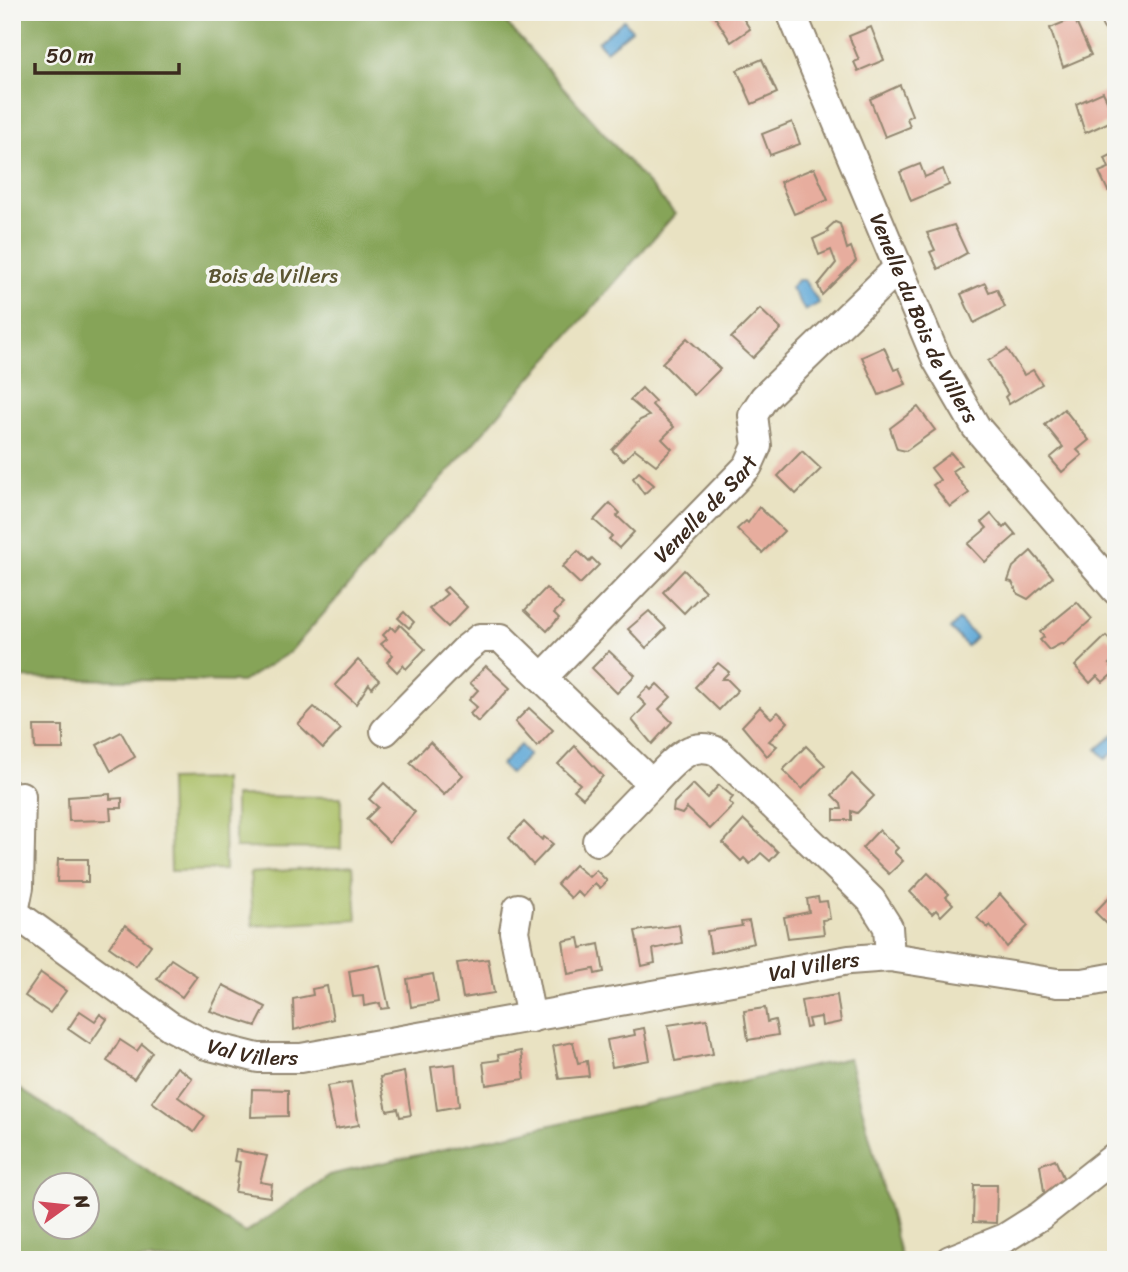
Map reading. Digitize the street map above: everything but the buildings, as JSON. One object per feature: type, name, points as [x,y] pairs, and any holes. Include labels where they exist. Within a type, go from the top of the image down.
[{"type":"street","name":"Venelle du Bois de Villers","points":[[791,12],[937,360],[976,427],[1116,590]]},
{"type":"street","points":[[1112,12],[1116,20]]},
{"type":"street","name":"Venelle de Sart","points":[[543,677],[748,466],[757,446],[753,415],[764,398],[898,268]]},
{"type":"street","points":[[385,731],[480,638],[501,638],[652,785]]},
{"type":"street","name":"Val Villers","points":[[597,841],[693,747],[706,746],[718,752],[871,900],[888,927],[890,957]]},
{"type":"street","name":"Val Villers","points":[[21,796],[19,887],[13,911],[170,1026],[206,1045],[233,1054],[258,1058],[301,1058],[849,960],[890,957],[1057,983],[1112,978]]},
{"type":"street","points":[[518,908],[514,931],[531,1018]]},
{"type":"street","points":[[950,1260],[1005,1238],[1040,1216],[1116,1156]]},
{"type":"green space","name":"Bois de Villers","points":[[12,12],[497,12],[675,214],[290,652],[242,682],[12,678]]},
{"type":"green space","points":[[223,779],[225,870],[171,871],[169,780]]},
{"type":"green space","points":[[235,796],[341,797],[341,849],[235,848]]},
{"type":"green space","points":[[353,866],[357,920],[253,926],[250,873]]},
{"type":"green space","points":[[849,1058],[901,1257],[895,1260],[12,1260],[12,1084],[245,1233],[329,1175]]},
{"type":"water","points":[[624,20],[632,30],[606,51],[598,42]]},
{"type":"water","points":[[797,280],[804,280],[819,303],[805,311],[791,288]]},
{"type":"water","points":[[959,620],[976,637],[967,646],[950,629]]},
{"type":"water","points":[[1116,733],[1116,750],[1106,759],[1097,749]]},
{"type":"water","points":[[520,745],[529,755],[510,774],[501,765]]}]
